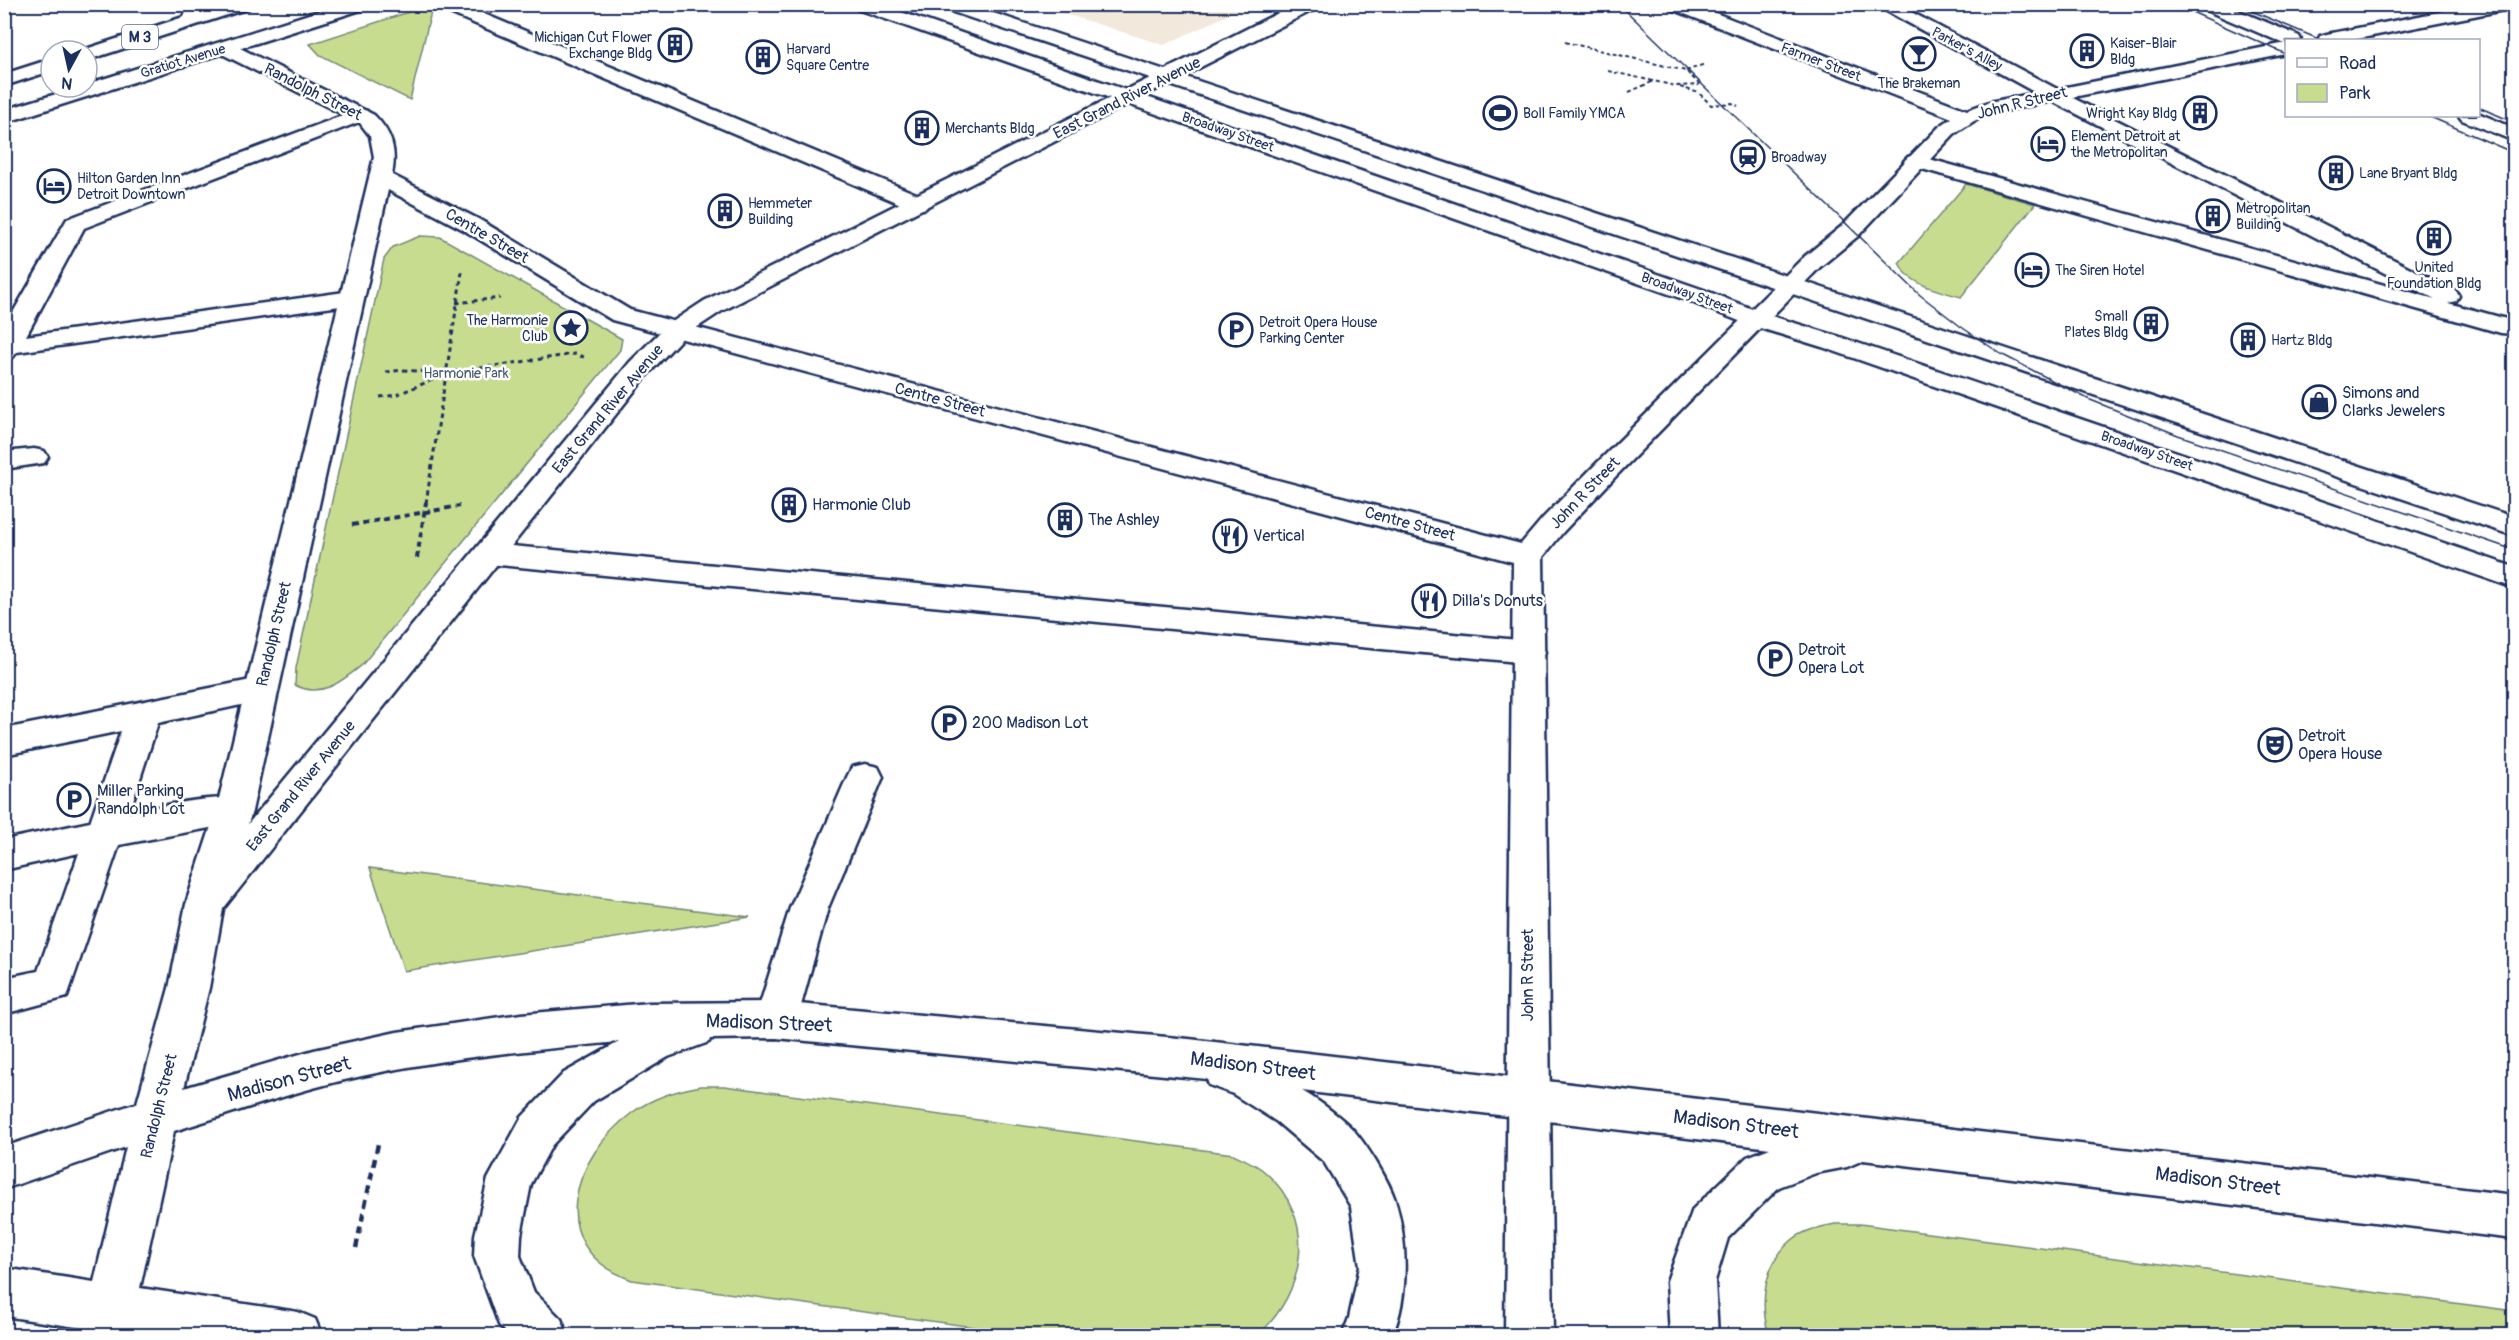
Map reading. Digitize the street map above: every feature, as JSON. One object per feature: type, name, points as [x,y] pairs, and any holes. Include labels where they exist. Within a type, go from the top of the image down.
[{"type":"street","name":"M 3","points":[[99,49],[195,13],[243,4]]},
{"type":"street","name":"Gratiot Avenue","points":[[4,117],[361,4]]},
{"type":"street","points":[[444,4],[918,203]]},
{"type":"street","name":"Broadway Street","points":[[861,4],[1695,294],[1756,319],[1831,342],[2514,578]]},
{"type":"street","name":"Broadway Street","points":[[947,4],[2514,527]]},
{"type":"street","name":"East Grand River Avenue","points":[[205,904],[639,368],[675,331],[712,306],[1129,98],[1311,4]]},
{"type":"street","name":"Farmer Street","points":[[1675,4],[1967,117]]},
{"type":"street","name":"Parker’s Alley","points":[[1882,4],[2512,329]]},
{"type":"street","points":[[2207,4],[2290,39]]},
{"type":"street","points":[[2332,39],[2505,6]]},
{"type":"street","name":"Randolph Street","points":[[112,1306],[155,1117],[189,988],[205,904],[234,811],[385,157],[384,143],[378,130],[360,115],[225,48]]},
{"type":"street","name":"John R Street","points":[[1529,1335],[1528,556],[1552,525],[1812,262],[1850,231],[1947,129],[1989,108],[2285,49]]},
{"type":"street","points":[[4,80],[39,69]]},
{"type":"street","points":[[6,349],[75,224],[360,115]]},
{"type":"street","points":[[2471,117],[2514,135]]},
{"type":"street","points":[[1915,161],[2512,329]]},
{"type":"street","name":"Centre Street","points":[[380,177],[472,225],[621,315],[1528,556]]},
{"type":"street","points":[[6,349],[352,298]]},
{"type":"street","points":[[4,461],[34,457]]},
{"type":"street","points":[[489,554],[1529,652]]},
{"type":"street","points":[[4,742],[261,690]]},
{"type":"street","points":[[4,996],[54,985],[144,714]]},
{"type":"street","points":[[544,1335],[516,1308],[497,1256],[498,1234],[510,1179],[537,1131],[579,1087],[653,1044],[708,1024],[776,1020],[809,908],[865,777]]},
{"type":"street","points":[[4,855],[165,820],[234,811]]},
{"type":"street","name":"Madison Street","points":[[4,1167],[155,1117],[314,1070],[408,1049],[520,1032],[649,1021],[776,1020],[1189,1058],[2514,1217]]},
{"type":"street","points":[[1189,1058],[1248,1080],[1292,1108],[1340,1147],[1373,1201],[1383,1266],[1372,1326],[1366,1335]]},
{"type":"street","points":[[1694,1335],[1691,1281],[1709,1225],[1763,1172],[1815,1152],[1872,1141]]},
{"type":"street","points":[[4,1292],[298,1335]]},
{"type":"path","points":[[1565,42],[1686,71],[1700,85],[1676,86]]},
{"type":"path","points":[[1608,70],[1655,80],[1699,93],[1711,105],[1732,103],[1738,106]]},
{"type":"path","points":[[1629,92],[1655,80]]},
{"type":"path","points":[[416,566],[462,268]]},
{"type":"path","points":[[456,303],[511,296]]},
{"type":"path","points":[[394,371],[447,373],[574,354]]},
{"type":"path","points":[[386,396],[396,395],[447,373]]},
{"type":"path","points":[[344,527],[470,504]]},
{"type":"path","points":[[356,1248],[378,1144]]},
{"type":"shaded area","points":[[1037,5],[1249,5],[1164,45]]},
{"type":"green space","points":[[421,8],[431,12],[410,100],[320,55],[310,44]]},
{"type":"green space","points":[[1966,184],[2035,204],[1961,297],[1917,282],[1904,271],[1899,263]]},
{"type":"green space","name":"Harmonie Park","points":[[420,236],[440,237],[622,339],[620,350],[362,665],[331,686],[314,690],[305,689],[295,685],[296,668],[384,259],[393,247]]},
{"type":"green space","points":[[370,868],[750,917],[404,971]]},
{"type":"green space","points":[[701,1086],[724,1086],[1233,1154],[1265,1172],[1282,1190],[1293,1211],[1299,1232],[1299,1255],[1295,1277],[1287,1298],[1274,1318],[1258,1335],[1032,1335],[632,1280],[604,1265],[586,1247],[577,1225],[576,1201],[582,1176],[594,1153],[612,1131],[633,1112],[666,1095]]},
{"type":"green space","points":[[1835,1224],[1860,1224],[2514,1311],[2514,1335],[1769,1335],[1764,1297],[1775,1260],[1792,1240],[1802,1234],[1812,1229]]},
{"type":"tram line","points":[[1619,4],[1920,295],[2001,354],[2088,399],[2178,435],[2514,550]]},
{"type":"tram line","points":[[2174,4],[2285,54]]},
{"type":"tram line","points":[[2235,4],[2319,39]]},
{"type":"tram line","points":[[2480,108],[2514,122]]},
{"type":"tram line","points":[[2430,117],[2514,153]]},
{"type":"place","name":"Michigan Cut Flower Exchange Bldg","points":[[675,45]]},
{"type":"place","name":"Kaiser-Blair Bldg","points":[[2087,51]]},
{"type":"place","name":"The Brakeman","points":[[1919,54]]},
{"type":"place","name":"Harvard Square Centre","points":[[763,57]]},
{"type":"place","name":"Boll Family YMCA","points":[[1500,113]]},
{"type":"place","name":"Wright Kay Bldg","points":[[2200,113]]},
{"type":"place","name":"Merchants Bldg","points":[[922,128]]},
{"type":"place","name":"Element Detroit at the Metropolitan","points":[[2048,144]]},
{"type":"place","name":"Broadway","points":[[1748,157]]},
{"type":"place","name":"Lane Bryant Bldg","points":[[2336,173]]},
{"type":"place","name":"Hilton Garden Inn Detroit Downtown","points":[[54,186]]},
{"type":"place","name":"Hemmeter Building","points":[[725,211]]},
{"type":"place","name":"Metropolitan Building","points":[[2213,216]]},
{"type":"place","name":"United Foundation Bldg","points":[[2434,238]]},
{"type":"place","name":"The Siren Hotel","points":[[2032,270]]},
{"type":"place","name":"Small Plates Bldg","points":[[2151,324]]},
{"type":"place","name":"The Harmonie Club","points":[[571,328]]},
{"type":"place","name":"Detroit Opera House Parking Center","points":[[1236,330]]},
{"type":"place","name":"Hartz Bldg","points":[[2248,340]]},
{"type":"place","name":"Simons and Clarks Jewelers","points":[[2319,402]]},
{"type":"place","name":"Harmonie Club","points":[[789,505]]},
{"type":"place","name":"The Ashley","points":[[1065,520]]},
{"type":"place","name":"Vertical","points":[[1230,536]]},
{"type":"place","name":"Dilla's Donuts","points":[[1429,601]]},
{"type":"place","name":"Detroit Opera Lot","points":[[1775,659]]},
{"type":"place","name":"200 Madison Lot","points":[[949,723]]},
{"type":"place","name":"Detroit Opera House","points":[[2275,745]]},
{"type":"place","name":"Miller Parking Randolph Lot","points":[[74,800]]}]
